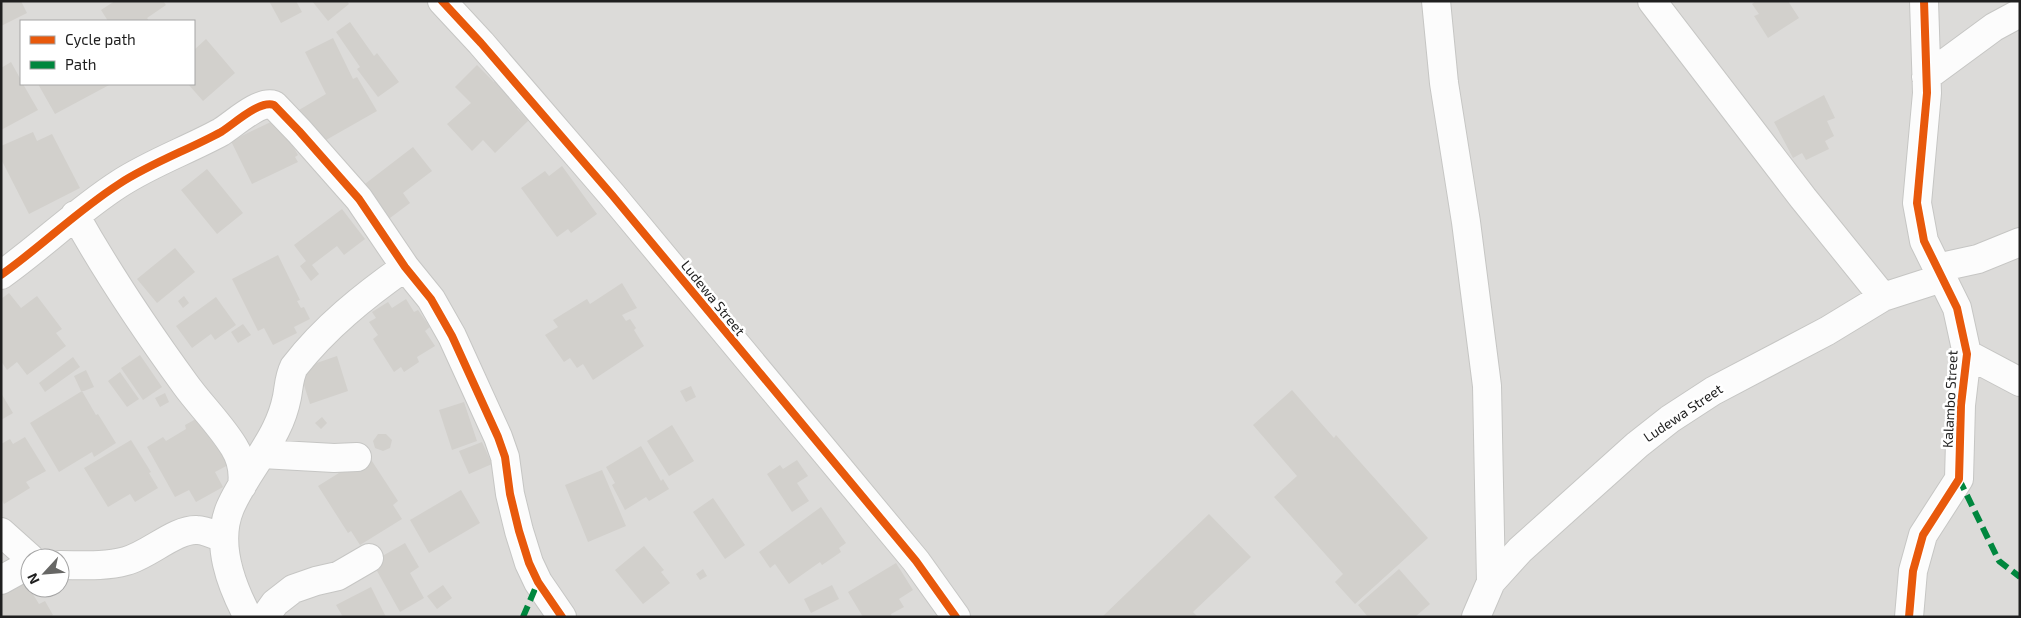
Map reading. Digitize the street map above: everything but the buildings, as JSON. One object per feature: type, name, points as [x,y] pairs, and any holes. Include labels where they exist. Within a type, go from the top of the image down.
[{"type":"street","name":"Ludewa Street","points":[[442,1],[481,43],[612,195],[916,561],[956,617]]},
{"type":"street","points":[[1436,1],[1444,83],[1466,222],[1487,386],[1491,582]]},
{"type":"street","points":[[1652,1],[1803,198],[1882,297]]},
{"type":"street","name":"Kalambo Street","points":[[1909,617],[1914,571],[1923,535],[1959,479],[1962,405],[1967,354],[1957,308],[1924,241],[1916,203],[1927,94],[1924,1]]},
{"type":"street","points":[[1926,77],[1994,27],[2020,13]]},
{"type":"street","points":[[1,275],[75,214],[143,170],[222,131],[259,106],[270,104],[279,109],[359,199],[405,267],[431,299],[444,321],[489,414],[504,457],[512,504],[529,563],[538,582],[562,617]]},
{"type":"street","points":[[75,214],[101,262],[131,308],[199,403],[234,447],[244,473],[242,486]]},
{"type":"street","name":"Ludewa Street","points":[[1476,617],[1491,582],[1520,550],[1637,444],[1670,419],[1713,391],[1827,331],[1882,297],[2020,242]]},
{"type":"street","points":[[248,617],[238,598],[228,570],[223,538],[230,508],[276,428],[286,399],[290,375],[294,367],[332,324],[363,297],[405,267]]},
{"type":"street","points":[[1967,354],[2020,382]]},
{"type":"street","points":[[262,454],[334,458],[357,457]]},
{"type":"street","points":[[70,565],[114,564],[128,561],[148,553],[184,532],[197,530],[223,538]]},
{"type":"street","points":[[1,532],[20,549]]},
{"type":"street","points":[[265,617],[275,603],[293,589],[304,584],[338,576],[369,558]]},
{"type":"street","points":[[1,580],[20,570]]},
{"type":"shaded area","points":[[1,1],[2020,1],[2020,617],[1,617]]},
{"type":"marked path","points":[[1959,479],[1999,561],[2020,577]]},
{"type":"marked path","points":[[523,617],[538,582]]},
{"type":"cycle path","points":[[442,1],[481,43],[612,195],[916,561],[956,617]]},
{"type":"cycle path","points":[[1909,617],[1913,571],[1923,535],[1959,479],[1961,405],[1967,354],[1957,308],[1924,241],[1917,203],[1927,93],[1924,1]]},
{"type":"cycle path","points":[[1,275],[119,184],[221,132],[254,109],[268,104],[274,105],[359,199],[405,267],[431,299],[452,336],[498,437],[505,457],[510,494],[529,563],[538,582],[562,617]]}]
